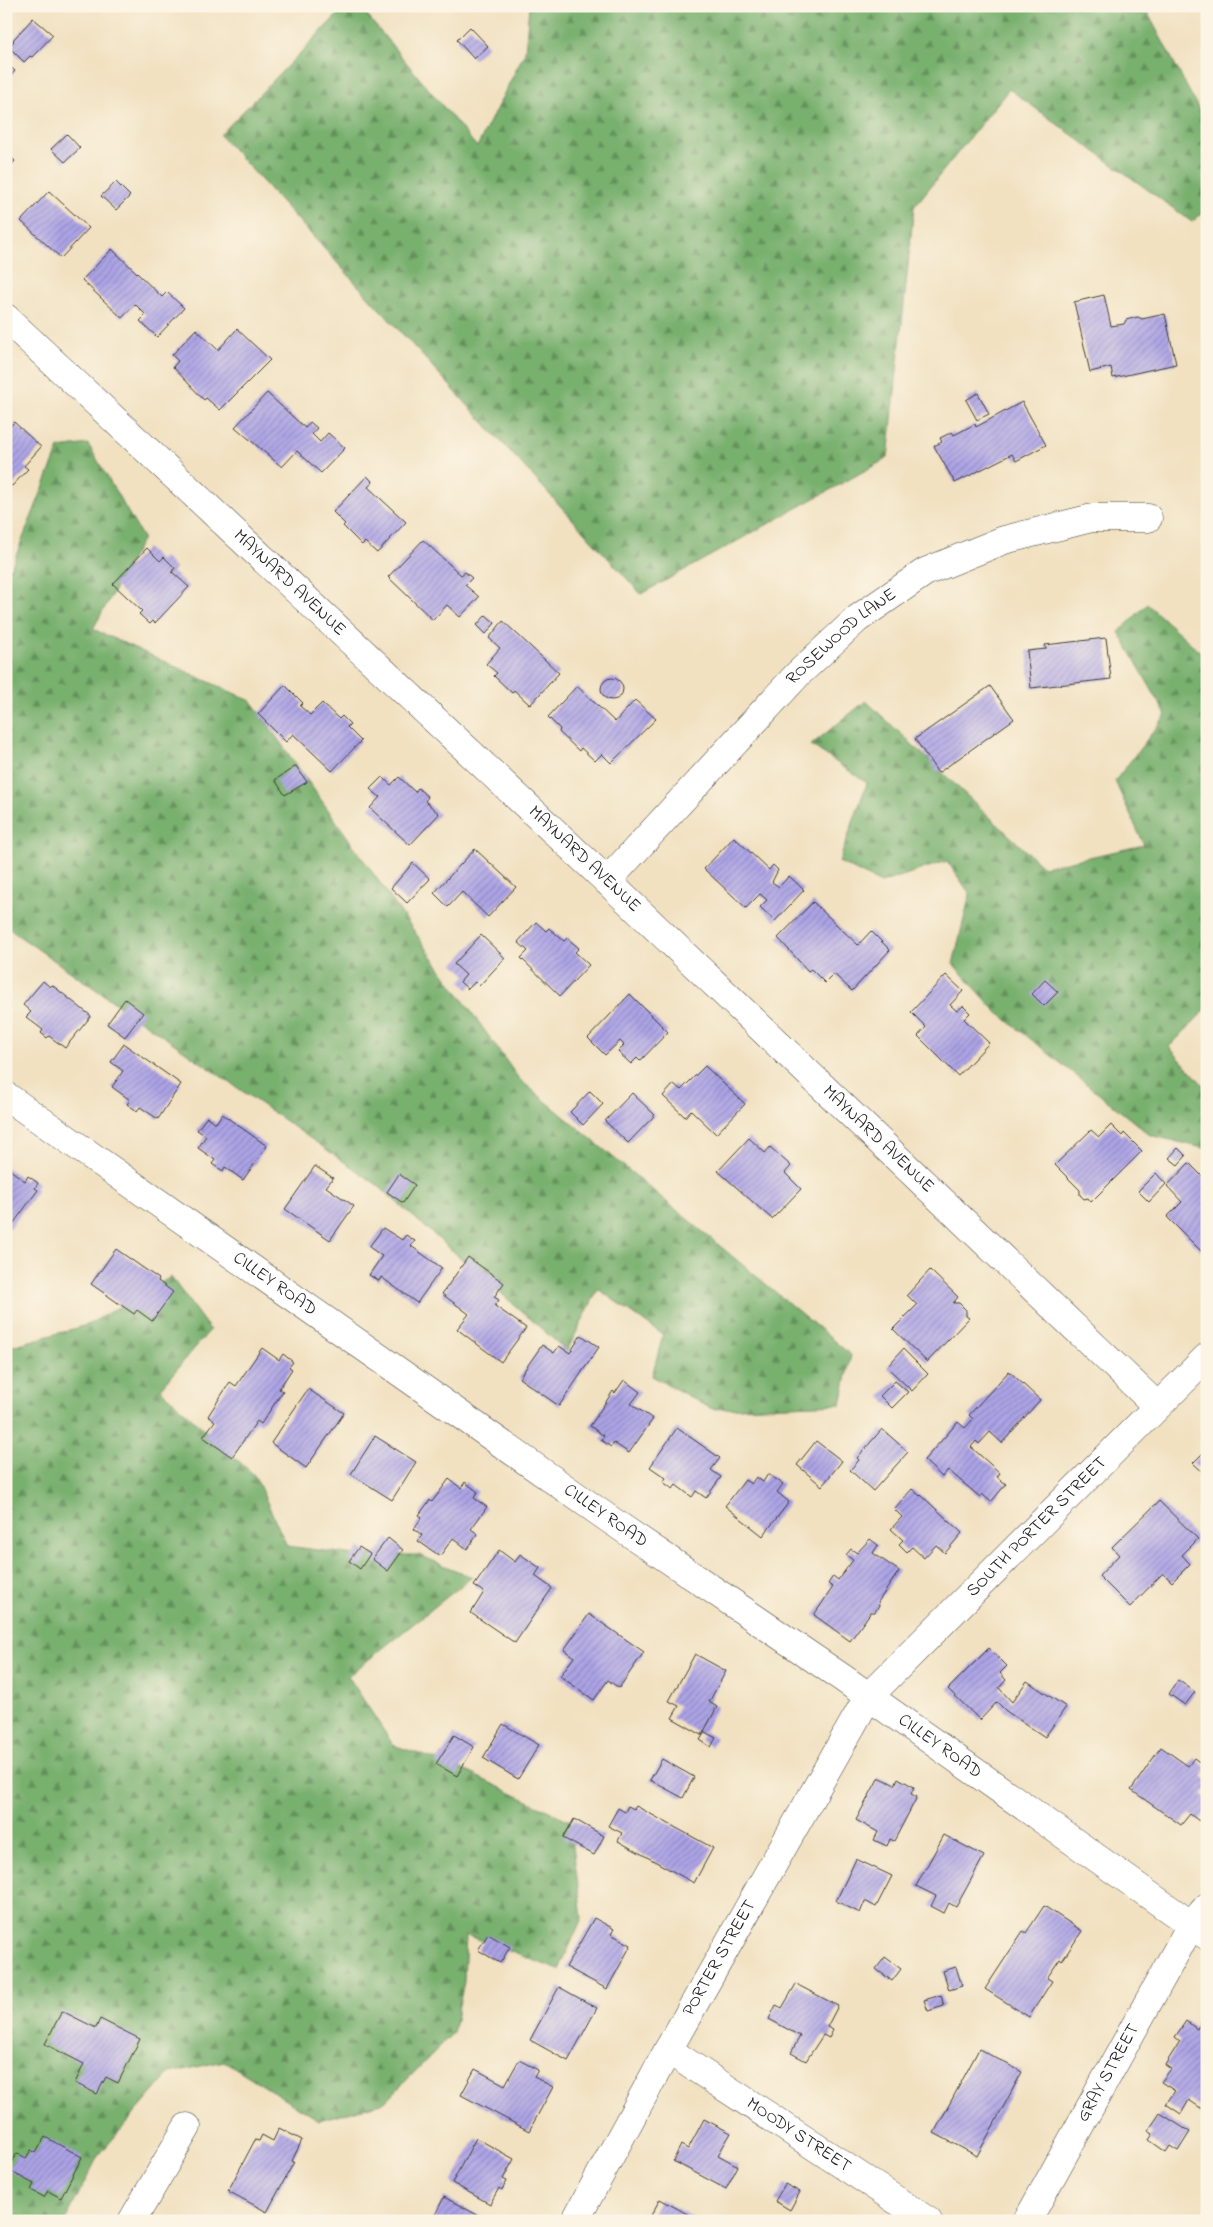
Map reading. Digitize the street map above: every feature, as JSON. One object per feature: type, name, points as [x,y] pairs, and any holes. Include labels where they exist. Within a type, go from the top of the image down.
[{"type":"street","name":"MAYNARD AVENUE","points":[[6,318],[607,881],[1157,1406]]},
{"type":"street","name":"ROSEWOOD LANE","points":[[607,881],[798,674],[857,619],[925,572],[1004,540],[1092,518],[1148,518]]},
{"type":"street","name":"CILLEY ROAD","points":[[6,1096],[609,1519],[1201,1923]]},
{"type":"street","name":"SOUTH PORTER STREET","points":[[868,1697],[1207,1357]]},
{"type":"street","name":"PORTER STREET","points":[[576,2221],[668,2050],[868,1697]]},
{"type":"street","name":"GRAY STREET","points":[[1027,2221],[1201,1923]]},
{"type":"street","name":"MOODY STREET","points":[[668,2050],[928,2221]]},
{"type":"street","points":[[132,2221],[187,2127]]},
{"type":"green space","points":[[346,6],[359,6],[477,147],[525,52],[529,6],[1144,6],[1207,125],[1207,209],[1192,222],[1009,89],[914,207],[888,458],[641,594],[220,135]]},
{"type":"green space","points":[[88,444],[143,538],[93,629],[251,701],[519,1079],[851,1355],[841,1404],[712,1409],[652,1376],[663,1335],[598,1289],[567,1351],[376,1184],[6,927],[6,570],[11,568],[59,448]]},
{"type":"green space","points":[[1147,604],[1207,658],[1207,1008],[1169,1047],[1207,1089],[1207,1149],[1150,1135],[997,1012],[953,964],[970,894],[947,861],[881,883],[839,862],[867,783],[811,745],[866,701],[1043,867],[1144,845],[1115,781],[1166,715],[1119,632]]},
{"type":"green space","points":[[171,1277],[210,1330],[160,1389],[255,1476],[287,1546],[355,1555],[419,1555],[472,1577],[348,1676],[393,1745],[455,1766],[570,1821],[582,1918],[559,1970],[466,1935],[464,1982],[453,2033],[385,2102],[319,2120],[224,2061],[170,2073],[98,2156],[65,2221],[6,2221],[6,1341],[9,1347],[87,1325]]},
{"type":"building","points":[[33,18],[53,35],[32,57],[30,56],[24,62],[9,47]]},
{"type":"building","points":[[470,27],[488,46],[474,59],[457,40]]},
{"type":"building","points":[[6,63],[15,71],[6,81]]},
{"type":"building","points":[[67,134],[80,148],[65,162],[51,149]]},
{"type":"building","points":[[6,153],[15,161],[6,170]]},
{"type":"building","points":[[116,182],[130,196],[116,210],[101,196]]},
{"type":"building","points":[[49,191],[89,228],[61,258],[21,221]]},
{"type":"building","points":[[112,249],[162,297],[167,292],[184,308],[157,337],[140,321],[146,315],[135,304],[122,318],[82,280]]},
{"type":"building","points":[[1104,295],[1111,326],[1124,324],[1126,320],[1138,317],[1142,319],[1165,314],[1176,364],[1113,378],[1111,367],[1090,372],[1074,302]]},
{"type":"building","points":[[196,329],[218,350],[237,329],[270,360],[220,410],[206,398],[204,400],[173,367],[178,361],[172,355]]},
{"type":"building","points":[[267,393],[305,428],[310,422],[317,428],[312,434],[320,442],[328,433],[345,448],[321,473],[297,451],[282,467],[235,427]]},
{"type":"building","points":[[978,393],[989,414],[977,420],[966,400]]},
{"type":"building","points":[[1022,402],[1046,445],[1016,461],[1012,454],[955,483],[934,446],[942,442],[940,438],[952,432],[954,435],[975,424],[976,427]]},
{"type":"building","points":[[14,422],[41,447],[24,466],[28,469],[12,486],[8,483],[6,484],[6,431]]},
{"type":"building","points":[[367,476],[373,482],[368,487],[406,522],[377,553],[365,542],[362,545],[343,526],[345,524],[333,512]]},
{"type":"building","points":[[423,540],[461,575],[465,572],[472,578],[465,585],[479,597],[460,617],[447,605],[433,620],[388,577]]},
{"type":"building","points":[[147,548],[160,561],[164,557],[175,568],[172,572],[189,587],[155,623],[153,621],[150,624],[139,614],[142,611],[113,584]]},
{"type":"building","points":[[486,615],[495,623],[486,634],[477,625]]},
{"type":"building","points":[[503,621],[559,673],[530,705],[514,690],[512,693],[494,676],[497,673],[486,664],[500,648],[489,638]]},
{"type":"building","points":[[1106,638],[1111,679],[1031,688],[1027,651],[1046,649],[1045,645]]},
{"type":"building","points":[[612,678],[620,681],[623,689],[620,697],[612,700],[604,697],[601,689],[604,681]]},
{"type":"building","points":[[285,685],[303,703],[300,706],[310,715],[322,703],[339,719],[342,716],[350,724],[347,727],[361,741],[332,771],[293,734],[286,742],[258,714]]},
{"type":"building","points":[[577,686],[615,722],[635,700],[656,719],[611,763],[602,754],[595,761],[581,748],[579,751],[559,732],[560,729],[548,717]]},
{"type":"building","points":[[990,686],[1014,719],[938,773],[915,739]]},
{"type":"building","points":[[296,766],[307,782],[285,795],[275,780]]},
{"type":"building","points":[[382,777],[391,785],[399,777],[415,792],[418,788],[428,797],[425,801],[439,814],[410,845],[370,808],[380,797],[370,789]]},
{"type":"building","points":[[734,837],[769,870],[773,865],[778,870],[772,882],[779,887],[789,876],[804,890],[775,921],[760,907],[767,900],[760,894],[746,908],[704,869]]},
{"type":"building","points":[[475,849],[516,887],[488,917],[462,892],[448,907],[434,893]]},
{"type":"building","points":[[413,863],[430,879],[407,903],[391,888]]},
{"type":"building","points":[[813,902],[858,945],[871,931],[890,950],[852,991],[834,974],[825,983],[811,969],[808,971],[778,938]]},
{"type":"building","points":[[536,922],[546,931],[549,928],[564,941],[567,938],[579,948],[575,952],[589,965],[560,996],[521,958],[528,951],[518,942]]},
{"type":"building","points":[[481,935],[505,958],[479,986],[475,982],[468,989],[460,982],[466,975],[454,964]]},
{"type":"building","points":[[946,975],[963,991],[950,1005],[957,1011],[963,1006],[970,1013],[964,1019],[989,1043],[958,1076],[918,1036],[926,1027],[911,1012]]},
{"type":"building","points":[[1045,980],[1058,992],[1044,1006],[1032,994]]},
{"type":"building","points":[[43,981],[50,987],[52,985],[91,1016],[65,1048],[49,1036],[47,1038],[41,1033],[43,1030],[26,1017],[31,1012],[23,1005]]},
{"type":"building","points":[[630,994],[668,1032],[640,1061],[637,1058],[631,1064],[618,1052],[624,1045],[620,1041],[605,1055],[588,1038]]},
{"type":"building","points":[[125,999],[143,1013],[125,1037],[107,1024]]},
{"type":"building","points":[[124,1044],[181,1084],[158,1119],[140,1107],[137,1111],[127,1104],[130,1100],[112,1087],[123,1071],[111,1062]]},
{"type":"building","points":[[705,1066],[745,1104],[716,1134],[691,1110],[685,1117],[663,1096],[674,1084],[681,1090]]},
{"type":"building","points":[[590,1091],[603,1104],[583,1125],[570,1112]]},
{"type":"building","points":[[632,1093],[655,1115],[628,1143],[605,1121]]},
{"type":"building","points":[[222,1114],[267,1146],[243,1180],[225,1167],[223,1171],[212,1164],[215,1160],[198,1148],[206,1136],[197,1130],[207,1117],[216,1123]]},
{"type":"building","points":[[1111,1125],[1122,1136],[1124,1133],[1142,1151],[1091,1202],[1088,1198],[1084,1199],[1080,1195],[1080,1190],[1055,1165],[1091,1130],[1099,1137]]},
{"type":"building","points":[[749,1138],[765,1153],[770,1147],[791,1166],[785,1173],[801,1189],[772,1219],[718,1171]]},
{"type":"building","points":[[1178,1148],[1186,1156],[1178,1165],[1169,1158]]},
{"type":"building","points":[[1189,1163],[1205,1179],[1207,1178],[1207,1245],[1201,1251],[1167,1217],[1182,1202],[1167,1186]]},
{"type":"building","points":[[315,1166],[333,1178],[326,1187],[354,1206],[330,1240],[285,1209]]},
{"type":"building","points":[[6,1167],[25,1181],[28,1176],[38,1183],[35,1188],[38,1190],[10,1228],[6,1225]]},
{"type":"building","points":[[1156,1173],[1166,1184],[1149,1202],[1138,1191]]},
{"type":"building","points":[[399,1174],[415,1185],[403,1203],[387,1192]]},
{"type":"building","points":[[383,1228],[402,1240],[406,1235],[415,1241],[411,1246],[442,1268],[417,1303],[381,1277],[379,1281],[369,1275],[382,1256],[369,1247]]},
{"type":"building","points":[[116,1249],[159,1279],[158,1281],[173,1292],[152,1321],[137,1310],[134,1314],[91,1284]]},
{"type":"building","points":[[468,1257],[504,1283],[494,1297],[499,1300],[495,1306],[526,1328],[501,1362],[457,1329],[469,1314],[442,1294]]},
{"type":"building","points":[[930,1270],[958,1297],[953,1303],[959,1303],[966,1310],[966,1316],[969,1318],[927,1362],[893,1329],[917,1305],[907,1295]]},
{"type":"building","points":[[581,1335],[599,1347],[559,1406],[519,1378],[542,1345],[554,1353],[559,1346],[570,1353]]},
{"type":"building","points":[[262,1348],[279,1360],[283,1354],[293,1362],[289,1367],[292,1369],[279,1389],[283,1391],[261,1424],[257,1421],[232,1457],[203,1437],[215,1421],[208,1416],[230,1382],[236,1386]]},
{"type":"building","points":[[903,1349],[928,1374],[912,1391],[887,1367]]},
{"type":"building","points":[[1009,1371],[1040,1400],[1002,1443],[990,1432],[979,1444],[976,1441],[971,1447],[1000,1473],[997,1477],[1006,1484],[991,1502],[982,1494],[980,1497],[948,1470],[942,1477],[924,1460],[958,1422],[965,1428],[973,1419],[969,1415]]},
{"type":"building","points":[[624,1380],[640,1392],[631,1404],[653,1419],[629,1453],[614,1443],[611,1447],[601,1440],[604,1436],[590,1426],[613,1391],[615,1393]]},
{"type":"building","points":[[895,1381],[908,1392],[892,1408],[880,1396]]},
{"type":"building","points":[[308,1389],[344,1413],[306,1468],[271,1443]]},
{"type":"building","points":[[677,1428],[720,1458],[711,1470],[721,1477],[706,1498],[696,1491],[692,1497],[676,1485],[673,1489],[663,1482],[666,1478],[650,1467]]},
{"type":"building","points":[[882,1429],[908,1452],[873,1491],[850,1470],[859,1460],[857,1458]]},
{"type":"building","points":[[375,1436],[416,1462],[392,1500],[351,1474]]},
{"type":"building","points":[[816,1441],[842,1461],[822,1486],[797,1465]]},
{"type":"building","points":[[1207,1449],[1207,1476],[1193,1463]]},
{"type":"building","points":[[768,1474],[783,1484],[777,1492],[789,1502],[763,1536],[725,1506],[745,1480],[751,1484],[756,1477],[763,1482]]},
{"type":"building","points":[[449,1479],[461,1488],[465,1482],[478,1492],[474,1498],[487,1507],[471,1529],[478,1534],[467,1549],[453,1538],[440,1556],[418,1541],[422,1535],[414,1529],[422,1517],[419,1515],[430,1500],[432,1502]]},
{"type":"building","points":[[912,1489],[962,1533],[945,1553],[936,1545],[924,1558],[912,1547],[907,1552],[899,1544],[903,1540],[891,1529],[902,1517],[894,1509]]},
{"type":"building","points":[[1159,1501],[1198,1539],[1182,1555],[1190,1564],[1172,1582],[1163,1573],[1130,1607],[1099,1576],[1119,1555],[1112,1547]]},
{"type":"building","points":[[388,1538],[403,1550],[388,1571],[372,1559]]},
{"type":"building","points":[[870,1539],[878,1545],[873,1553],[899,1571],[878,1602],[879,1605],[875,1612],[871,1612],[850,1641],[814,1615],[833,1587],[828,1584],[833,1576],[838,1580],[853,1560],[846,1555],[851,1549],[857,1553]]},
{"type":"building","points":[[359,1547],[370,1554],[360,1569],[349,1561]]},
{"type":"building","points":[[499,1550],[515,1562],[520,1554],[540,1568],[535,1576],[552,1588],[515,1643],[471,1613],[484,1592],[474,1586]]},
{"type":"building","points":[[589,1614],[644,1652],[619,1688],[608,1680],[594,1700],[560,1676],[574,1657],[564,1650]]},
{"type":"building","points":[[989,1648],[1007,1666],[1000,1673],[1006,1680],[999,1688],[1012,1702],[1027,1681],[1066,1707],[1045,1737],[1006,1711],[997,1702],[980,1720],[948,1689]]},
{"type":"building","points":[[695,1654],[726,1671],[709,1702],[717,1707],[702,1735],[672,1718],[679,1706],[669,1701]]},
{"type":"building","points":[[1178,1680],[1195,1692],[1185,1705],[1169,1694]]},
{"type":"building","points":[[503,1724],[539,1745],[518,1779],[483,1758]]},
{"type":"building","points":[[705,1732],[716,1738],[711,1747],[700,1740]]},
{"type":"building","points":[[454,1735],[474,1747],[457,1776],[436,1764]]},
{"type":"building","points":[[1161,1747],[1188,1766],[1194,1758],[1207,1768],[1202,1777],[1207,1780],[1207,1789],[1203,1795],[1207,1798],[1207,1811],[1199,1821],[1190,1814],[1181,1825],[1131,1790]]},
{"type":"building","points":[[662,1759],[694,1777],[683,1798],[650,1780]]},
{"type":"building","points":[[879,1777],[895,1785],[898,1778],[914,1787],[911,1794],[917,1797],[894,1841],[890,1839],[887,1846],[874,1840],[878,1832],[856,1820]]},
{"type":"building","points":[[628,1806],[634,1809],[636,1806],[713,1848],[694,1883],[618,1841],[622,1833],[608,1826],[618,1808],[625,1812]]},
{"type":"building","points":[[574,1819],[604,1836],[594,1855],[563,1838]]},
{"type":"building","points":[[944,1835],[984,1856],[956,1907],[949,1903],[944,1913],[931,1906],[936,1896],[916,1886]]},
{"type":"building","points":[[856,1859],[892,1876],[876,1907],[865,1901],[860,1913],[836,1901]]},
{"type":"building","points":[[1044,1906],[1082,1931],[1062,1961],[1060,1959],[1047,1978],[1052,1981],[1029,2017],[985,1989],[1023,1931],[1026,1933]]},
{"type":"building","points":[[594,1918],[614,1929],[611,1934],[631,1945],[607,1989],[566,1967]]},
{"type":"building","points":[[488,1934],[510,1947],[500,1963],[478,1950]]},
{"type":"building","points":[[885,1957],[901,1969],[892,1981],[876,1969]]},
{"type":"building","points":[[956,1967],[962,1986],[949,1990],[943,1971]]},
{"type":"building","points":[[796,1984],[838,2006],[827,2027],[833,2030],[829,2038],[823,2035],[806,2061],[791,2053],[800,2036],[769,2019],[776,2005],[782,2008]]},
{"type":"building","points":[[559,1987],[597,2008],[568,2061],[530,2040]]},
{"type":"building","points":[[941,1995],[944,2006],[928,2011],[924,2000]]},
{"type":"building","points":[[62,2011],[96,2028],[100,2019],[140,2039],[118,2083],[106,2077],[97,2094],[75,2083],[84,2064],[45,2044]]},
{"type":"building","points":[[1207,2013],[1207,2109],[1205,2111],[1189,2100],[1181,2114],[1166,2104],[1175,2091],[1161,2082],[1171,2069],[1165,2065],[1180,2041],[1175,2037],[1186,2021],[1197,2029]]},
{"type":"building","points":[[979,2049],[1022,2072],[977,2156],[934,2133]]},
{"type":"building","points":[[519,2060],[538,2070],[534,2077],[553,2087],[529,2131],[461,2095],[475,2069],[505,2085]]},
{"type":"building","points":[[1160,2113],[1190,2132],[1178,2151],[1170,2146],[1166,2152],[1149,2140],[1153,2134],[1148,2131]]},
{"type":"building","points":[[704,2119],[731,2133],[718,2155],[738,2166],[726,2189],[673,2161],[681,2145],[688,2149]]},
{"type":"building","points":[[279,2128],[302,2140],[292,2161],[294,2162],[267,2212],[228,2191],[255,2140],[259,2141],[262,2135],[273,2141]]},
{"type":"building","points":[[45,2137],[82,2157],[61,2198],[48,2191],[44,2197],[31,2190],[34,2184],[8,2170],[17,2153],[26,2158],[31,2150],[36,2153]]},
{"type":"building","points":[[476,2138],[514,2159],[503,2179],[507,2181],[502,2190],[499,2188],[490,2204],[452,2183]]},
{"type":"building","points":[[785,2184],[800,2192],[790,2210],[775,2201]]},
{"type":"building","points":[[444,2197],[483,2218],[482,2221],[432,2221]]},
{"type":"building","points":[[660,2199],[700,2221],[648,2221]]}]
